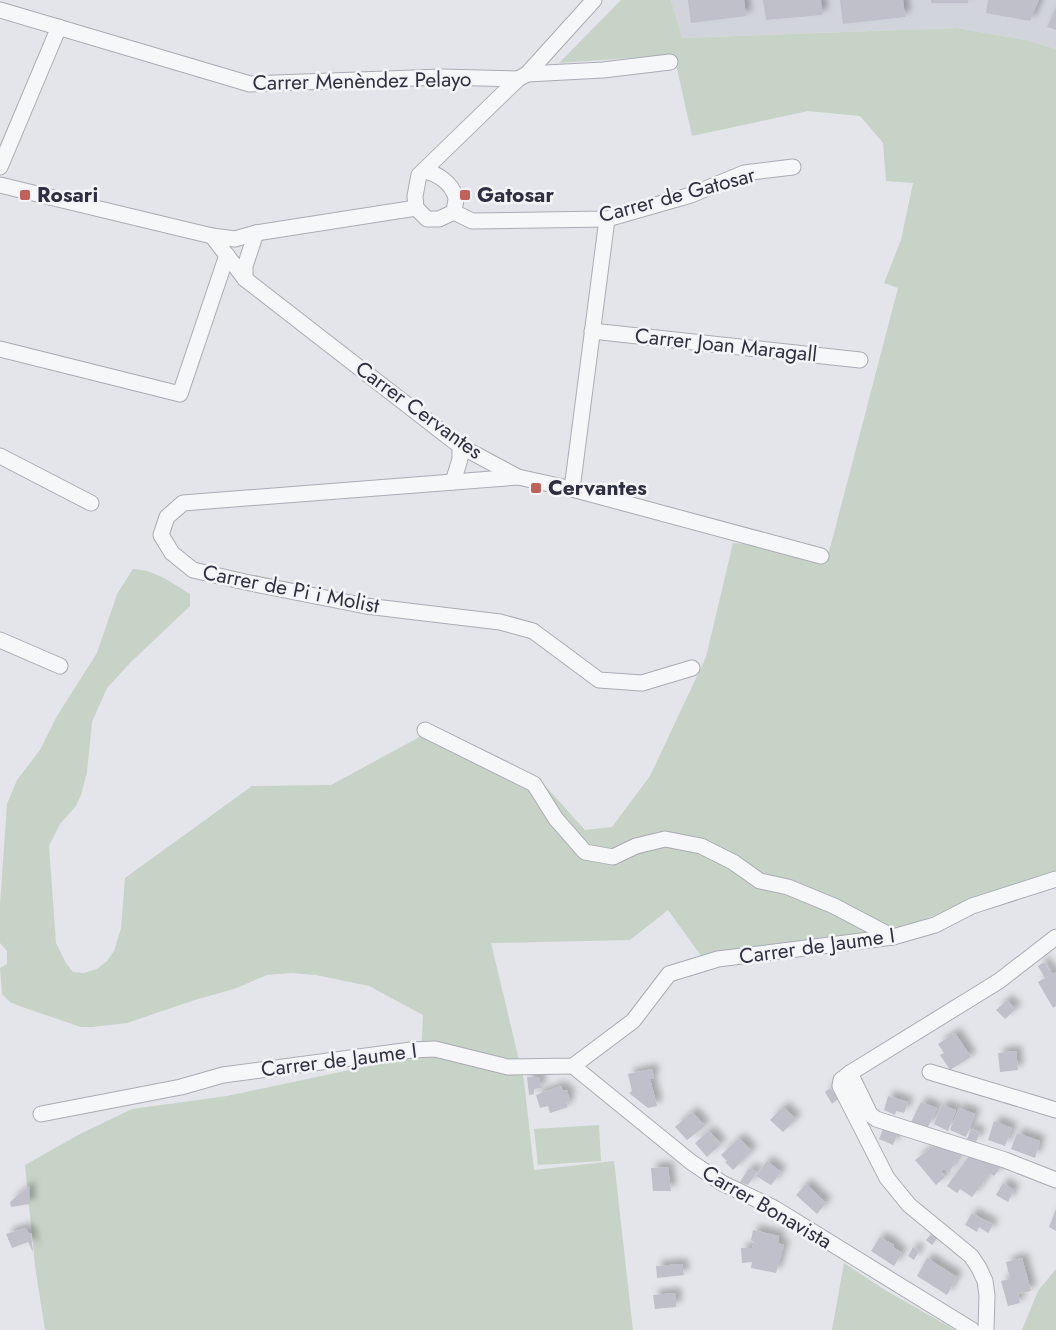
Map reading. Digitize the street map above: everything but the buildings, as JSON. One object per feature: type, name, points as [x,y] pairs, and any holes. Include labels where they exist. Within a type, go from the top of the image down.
[{"type":"street","points":[[0,185],[212,236],[235,239],[256,233],[416,208],[415,196],[419,175],[523,76],[594,0]]},
{"type":"street","name":"Carrer Menèndez Pelayo","points":[[0,10],[250,84],[523,76],[670,62]]},
{"type":"street","points":[[0,166],[59,27]]},
{"type":"street","name":"Carrer de Gatosar","points":[[416,208],[427,219],[439,219],[454,213],[472,221],[607,219],[691,195],[744,173],[793,167]]},
{"type":"street","points":[[424,171],[436,173],[446,182],[456,198],[454,213]]},
{"type":"street","points":[[572,489],[607,219]]},
{"type":"street","points":[[245,279],[245,266],[256,233]]},
{"type":"street","name":"Carrer Cervantes","points":[[212,236],[245,279],[460,446],[518,477],[572,489],[821,556]]},
{"type":"street","points":[[0,349],[180,394],[227,255]]},
{"type":"street","name":"Carrer Joan Maragall","points":[[592,331],[860,360]]},
{"type":"street","points":[[453,482],[460,459],[460,446]]},
{"type":"street","points":[[0,456],[91,503]]},
{"type":"street","name":"Carrer de Pi i Molist","points":[[518,477],[183,502],[167,517],[160,535],[172,553],[193,570],[366,606],[500,622],[533,631],[599,680],[642,683],[692,668]]},
{"type":"street","points":[[0,640],[60,666]]},
{"type":"street","points":[[425,730],[534,784],[556,819],[585,852],[613,857],[636,846],[666,839],[701,846],[733,862],[760,880],[788,886],[834,906],[892,937]]},
{"type":"street","name":"Carrer de Jaume I","points":[[40,1114],[181,1087],[223,1075],[411,1050],[435,1049],[508,1067],[573,1066],[633,1020],[669,974],[718,959],[892,937],[935,925],[972,906],[1056,879]]},
{"type":"street","points":[[986,1330],[987,1295],[985,1281],[979,1268],[970,1256],[909,1205],[887,1178],[840,1090],[845,1077],[999,981],[1056,937]]},
{"type":"street","name":"Carrer Bonavista","points":[[573,1066],[691,1162],[722,1183],[774,1208],[972,1330]]},
{"type":"street","points":[[930,1072],[1056,1110]]},
{"type":"street","points":[[845,1077],[870,1114],[876,1119],[1005,1160],[1056,1180]]},
{"type":"shaded area","points":[[671,0],[1056,0],[1056,49],[1026,40],[957,28],[681,38]]},
{"type":"green space","points":[[621,0],[671,0],[682,38],[957,28],[1026,40],[1056,49],[1056,873],[899,928],[702,957],[668,910],[630,940],[491,943],[524,1081],[534,1170],[614,1161],[633,1330],[45,1330],[35,1266],[25,1165],[80,1134],[132,1109],[227,1096],[421,1055],[423,1015],[369,986],[316,975],[291,973],[267,975],[234,989],[127,1023],[92,1027],[81,1027],[22,1007],[10,1002],[2,994],[0,968],[7,964],[7,951],[0,943],[0,904],[7,804],[17,780],[40,750],[57,716],[97,653],[117,594],[133,569],[156,574],[190,594],[190,606],[107,688],[92,722],[87,772],[81,795],[76,806],[60,824],[49,846],[56,943],[73,972],[84,973],[97,969],[114,951],[121,928],[125,878],[252,786],[331,785],[436,728],[539,779],[585,830],[612,827],[650,776],[706,657],[733,543],[829,552],[898,288],[884,283],[901,240],[913,183],[886,181],[883,143],[860,116],[808,111],[692,136],[674,55],[559,63]]},
{"type":"green space","points":[[599,1125],[601,1161],[538,1165],[534,1129]]},
{"type":"green space","points":[[844,1263],[885,1290],[955,1330],[832,1330]]},
{"type":"green space","points":[[1056,1269],[1056,1330],[1022,1330],[1038,1291]]},
{"type":"place","name":"Rosari","points":[[25,195]]},
{"type":"place","name":"Gatosar","points":[[465,195]]},
{"type":"place","name":"Cervantes","points":[[536,488]]}]
